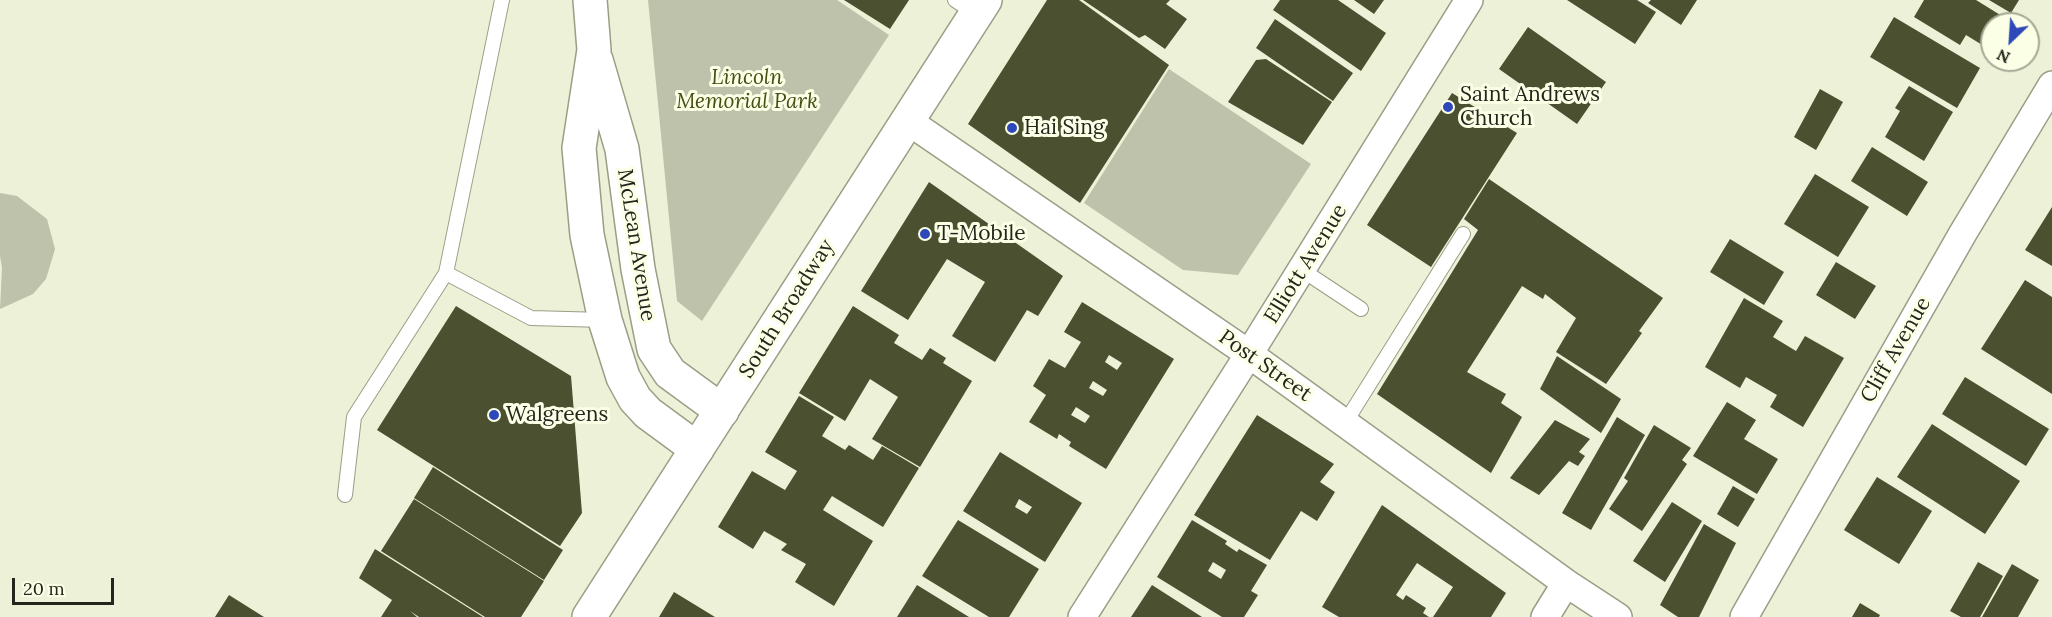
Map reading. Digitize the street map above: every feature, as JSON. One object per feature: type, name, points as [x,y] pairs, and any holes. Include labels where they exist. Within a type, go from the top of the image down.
[{"type":"street","name":"McLean Avenue","points":[[590,0],[594,50],[622,149],[638,269],[654,349],[670,373],[722,411]]},
{"type":"street","name":"Elliott Avenue","points":[[1082,617],[1250,354],[1469,0]]},
{"type":"street","name":"South Broadway","points":[[589,617],[908,121],[972,5]]},
{"type":"street","name":"McLean Avenue","points":[[594,50],[579,148],[587,235],[605,320],[623,377],[635,399],[648,412],[698,449]]},
{"type":"street","name":"Cliff Avenue","points":[[1744,617],[1963,233],[2052,85]]},
{"type":"street","name":"Post Street","points":[[908,121],[1250,354],[1566,583],[1618,617]]},
{"type":"street","points":[[1545,617],[1566,583]]},
{"type":"lane","points":[[345,495],[354,417],[446,273],[502,0]]},
{"type":"lane","points":[[1345,423],[1464,234]]},
{"type":"lane","points":[[1302,270],[1361,309]]},
{"type":"lane","points":[[446,273],[531,318],[605,320]]},
{"type":"green space","name":"Lincoln Memorial Park","points":[[648,0],[837,0],[889,35],[702,321],[677,301]]},
{"type":"green space","points":[[1169,69],[1311,164],[1238,275],[1183,270],[1084,203]]},
{"type":"green space","points":[[0,193],[17,196],[47,219],[55,249],[46,279],[33,294],[0,309],[2,268]]},
{"type":"building","points":[[844,0],[909,0],[890,29]]},
{"type":"building","points":[[1047,0],[1079,0],[1169,65],[1080,203],[968,124]]},
{"type":"building","points":[[1083,0],[1170,0],[1166,4],[1187,19],[1165,49],[1145,35],[1139,38]]},
{"type":"building","points":[[1280,0],[1338,0],[1386,33],[1361,71],[1273,10]]},
{"type":"building","points":[[1354,0],[1384,0],[1374,14]]},
{"type":"building","points":[[1567,0],[1637,0],[1656,12],[1635,44]]},
{"type":"building","points":[[1651,0],[1697,0],[1681,25],[1648,3]]},
{"type":"building","points":[[1924,0],[1976,0],[1995,12],[1980,12],[1980,44],[1966,35],[1960,45],[1914,17]]},
{"type":"building","points":[[1989,0],[2019,0],[2009,12]]},
{"type":"building","points":[[1894,17],[1980,68],[1957,108],[1870,57]]},
{"type":"building","points":[[1275,19],[1353,73],[1333,101],[1256,48]]},
{"type":"building","points":[[1528,27],[1606,82],[1577,124],[1499,69]]},
{"type":"building","points":[[1266,59],[1332,102],[1303,145],[1228,102],[1256,60]]},
{"type":"building","points":[[1909,86],[1953,112],[1924,161],[1885,137],[1900,111],[1895,108]]},
{"type":"building","points":[[1820,89],[1843,102],[1816,150],[1794,137]]},
{"type":"building","points":[[1452,93],[1517,133],[1431,267],[1367,225]]},
{"type":"building","points":[[1872,147],[1928,182],[1907,216],[1851,181]]},
{"type":"building","points":[[1815,174],[1869,207],[1838,257],[1784,224]]},
{"type":"building","points":[[1489,179],[1663,298],[1639,331],[1642,333],[1606,384],[1556,352],[1576,318],[1545,294],[1543,299],[1522,286],[1467,372],[1506,394],[1501,403],[1522,417],[1491,473],[1377,394],[1478,230],[1464,219]]},
{"type":"building","points":[[929,182],[1063,276],[1038,316],[1027,310],[995,362],[952,336],[985,282],[947,259],[908,320],[861,291]]},
{"type":"building","points":[[2052,207],[2052,266],[2025,250]]},
{"type":"building","points":[[1730,239],[1784,272],[1764,305],[1710,272]]},
{"type":"building","points":[[1836,262],[1876,286],[1855,319],[1816,295]]},
{"type":"building","points":[[2025,280],[2052,297],[2052,394],[1981,349]]},
{"type":"building","points":[[1744,298],[1783,321],[1773,337],[1796,351],[1805,336],[1844,358],[1803,427],[1770,407],[1777,395],[1746,377],[1740,388],[1705,367]]},
{"type":"building","points":[[1082,302],[1174,359],[1106,469],[1069,446],[1071,442],[1059,434],[1057,439],[1029,422],[1046,395],[1033,386],[1049,359],[1065,368],[1081,342],[1064,332]],"holes":[[[1109,355],[1122,363],[1117,370],[1105,362]],[[1093,381],[1107,390],[1103,396],[1089,388]],[[1076,407],[1090,416],[1085,423],[1071,415]]]},
{"type":"building","points":[[456,306],[571,376],[582,513],[560,546],[377,430]]},
{"type":"building","points":[[853,306],[899,335],[894,343],[922,360],[930,348],[946,358],[943,363],[972,381],[920,467],[872,439],[898,397],[870,379],[845,421],[799,393]]},
{"type":"building","points":[[1557,356],[1621,399],[1601,433],[1540,389]]},
{"type":"building","points":[[1965,377],[2049,429],[2026,466],[1942,414]]},
{"type":"building","points":[[799,396],[834,417],[822,436],[845,450],[849,445],[873,460],[882,446],[919,468],[883,527],[832,496],[823,510],[873,541],[834,606],[795,582],[806,564],[781,550],[787,544],[764,531],[753,549],[718,527],[752,471],[785,490],[797,471],[765,452]]},
{"type":"building","points":[[1727,402],[1756,420],[1744,439],[1778,459],[1757,494],[1693,456]]},
{"type":"building","points":[[1257,415],[1334,464],[1320,482],[1335,492],[1317,521],[1301,511],[1270,560],[1194,515]]},
{"type":"building","points":[[1617,417],[1645,435],[1591,530],[1562,513]]},
{"type":"building","points":[[1555,420],[1590,439],[1579,452],[1585,456],[1578,466],[1569,461],[1539,495],[1510,478]]},
{"type":"building","points":[[1932,424],[2020,481],[1985,534],[1897,477]]},
{"type":"building","points":[[1654,425],[1691,448],[1682,460],[1687,464],[1642,531],[1609,509],[1628,481],[1624,478]]},
{"type":"building","points":[[1000,452],[1082,503],[1045,562],[963,511]],"holes":[[[1019,499],[1032,507],[1027,514],[1015,507]]]},
{"type":"building","points":[[433,467],[563,550],[544,580],[414,498]]},
{"type":"building","points":[[1877,477],[1932,511],[1899,564],[1844,530]]},
{"type":"building","points":[[1733,486],[1755,499],[1738,527],[1717,514]]},
{"type":"building","points":[[414,499],[544,581],[521,617],[485,617],[381,551]]},
{"type":"building","points":[[1672,502],[1702,521],[1665,582],[1633,561]]},
{"type":"building","points":[[1382,505],[1506,593],[1491,617],[1433,617],[1453,587],[1417,563],[1396,595],[1403,600],[1406,595],[1426,608],[1423,613],[1429,617],[1339,617],[1322,607]]},
{"type":"building","points":[[958,520],[1039,569],[1009,617],[989,617],[922,576]]},
{"type":"building","points":[[1192,520],[1227,541],[1225,544],[1237,552],[1239,549],[1267,565],[1251,591],[1258,595],[1244,617],[1222,617],[1157,577]],"holes":[[[1213,562],[1226,570],[1221,579],[1208,571]]]},
{"type":"building","points":[[1704,524],[1736,543],[1699,617],[1678,617],[1660,605]]},
{"type":"building","points":[[375,549],[483,617],[419,617],[410,611],[417,617],[381,617],[392,600],[359,578]]},
{"type":"building","points":[[1978,562],[2003,576],[1980,617],[1961,617],[1950,611]]},
{"type":"building","points":[[2012,564],[2039,580],[2018,617],[1982,617]]},
{"type":"building","points":[[917,585],[969,617],[897,617]]},
{"type":"building","points":[[1152,585],[1202,617],[1131,617]]},
{"type":"building","points":[[674,592],[715,617],[659,617]]},
{"type":"building","points":[[229,595],[264,617],[215,617]]},
{"type":"building","points":[[1860,603],[1880,615],[1879,617],[1852,617]]},
{"type":"place","name":"Saint Andrews Church","points":[[1448,107]]},
{"type":"place","name":"Hai Sing","points":[[1012,128]]},
{"type":"place","name":"T-Mobile","points":[[925,234]]},
{"type":"place","name":"Walgreens","points":[[494,415]]}]
